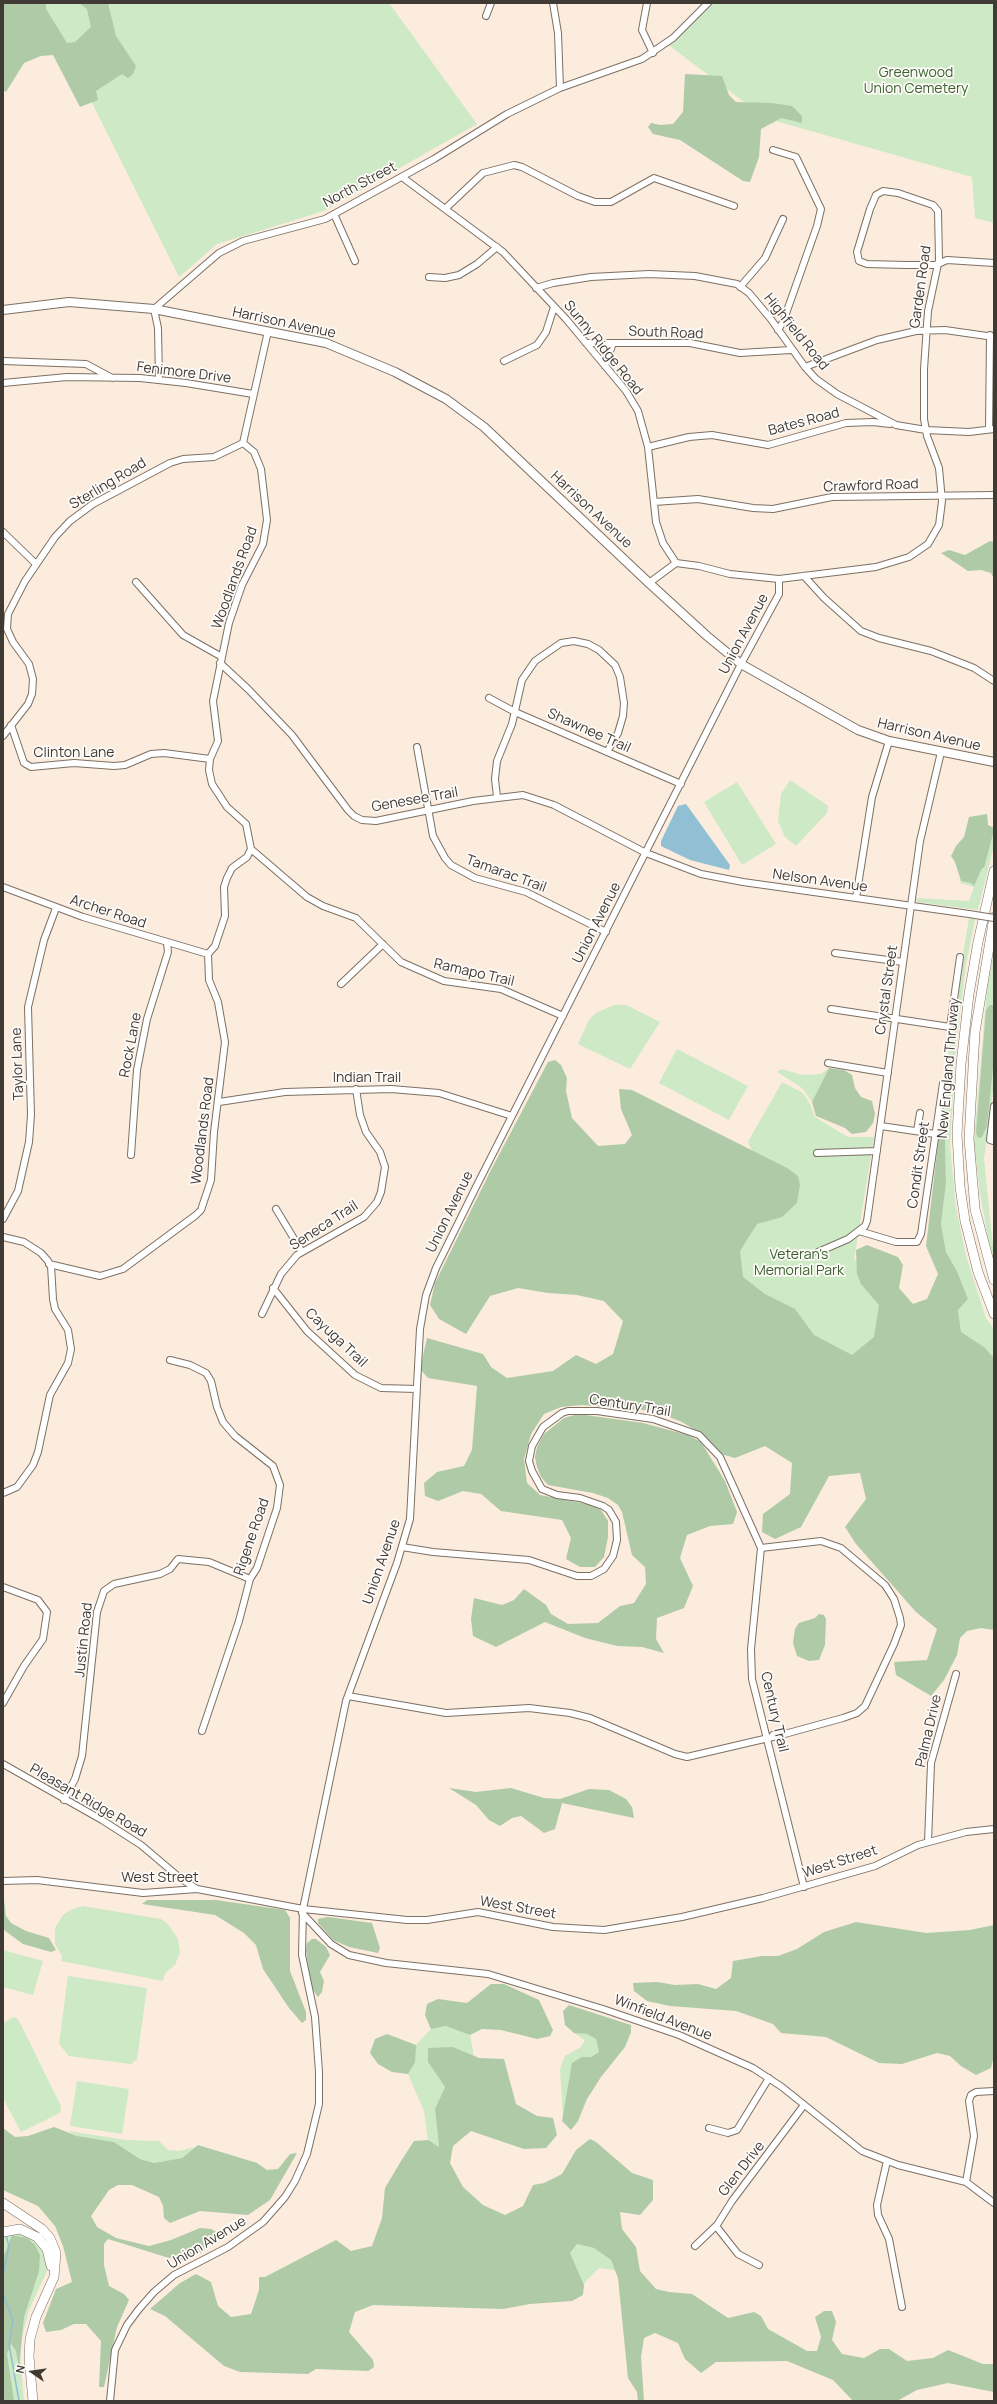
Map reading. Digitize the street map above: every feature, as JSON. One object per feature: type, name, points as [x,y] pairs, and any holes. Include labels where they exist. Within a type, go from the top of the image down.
[{"type":"highway","name":"New England Thruway","points":[[994,871],[978,942],[969,994],[959,1082],[957,1134],[959,1181],[965,1222],[978,1272],[994,1314]]},
{"type":"highway","name":"New England Thruway","points":[[994,917],[975,1032],[969,1139],[975,1209],[994,1280]]},
{"type":"highway","points":[[3,2204],[42,2229],[52,2242],[56,2257],[54,2277],[36,2317],[30,2339],[33,2401]]},
{"type":"highway","points":[[3,2232],[13,2229],[29,2232],[40,2239],[47,2249],[51,2263],[48,2276],[32,2315],[26,2337],[24,2366],[28,2401]]},
{"type":"main road","points":[[3,310],[68,302],[154,309]]},
{"type":"main road","name":"Harrison Avenue","points":[[154,309],[326,343],[350,352],[427,387],[484,427],[649,583],[707,636],[741,664],[842,722],[889,741],[994,762]]},
{"type":"street","points":[[486,16],[491,3]]},
{"type":"street","points":[[553,3],[558,33],[560,88]]},
{"type":"street","points":[[647,3],[642,30],[653,53]]},
{"type":"street","name":"North Street","points":[[154,309],[219,253],[231,246],[325,219],[402,177],[500,118],[560,88],[623,67],[653,53],[673,38],[708,3]]},
{"type":"street","points":[[773,150],[796,157],[821,209],[817,226],[783,322],[778,330]]},
{"type":"street","points":[[446,209],[483,173],[514,165],[522,167],[578,196],[605,204],[654,178],[734,206]]},
{"type":"street","name":"Sunny Ridge Road","points":[[402,177],[497,248],[554,307],[626,391],[638,411],[648,447],[656,522],[663,542],[676,563]]},
{"type":"street","name":"Garden Road","points":[[926,430],[924,369],[928,311],[938,264],[940,248],[937,208],[890,191],[883,191],[876,195],[857,252],[858,260],[867,264],[938,264]]},
{"type":"street","points":[[334,214],[355,261]]},
{"type":"street","points":[[740,286],[765,258],[783,220]]},
{"type":"street","points":[[429,277],[444,278],[459,275],[477,264],[497,248]]},
{"type":"street","points":[[938,264],[947,260],[994,263]]},
{"type":"street","name":"Highfield Road","points":[[536,288],[553,283],[591,277],[649,274],[695,276],[728,281],[740,286],[749,293],[778,330],[791,350],[816,379],[838,394],[896,425],[926,430]]},
{"type":"street","points":[[504,361],[537,345],[544,336],[554,307]]},
{"type":"street","points":[[154,309],[158,328],[159,380]]},
{"type":"street","points":[[649,583],[676,563],[699,566],[730,574],[779,579],[876,567],[920,551],[933,538],[939,525],[941,495],[939,468],[926,430],[969,432],[991,429],[992,336],[945,330],[926,331],[877,340],[805,367]]},
{"type":"street","points":[[243,443],[268,331]]},
{"type":"street","points":[[605,366],[613,343]]},
{"type":"street","name":"South Road","points":[[586,344],[690,343],[740,353],[791,350]]},
{"type":"street","name":"Fenimore Drive","points":[[3,361],[86,364],[112,378]]},
{"type":"street","name":"Fenimore Drive","points":[[3,383],[67,378],[159,380],[253,394]]},
{"type":"street","name":"Bates Road","points":[[648,447],[689,437],[712,435],[768,445],[783,443],[799,435],[846,423],[873,422],[896,425]]},
{"type":"street","name":"Sterling Road","points":[[3,736],[28,704],[32,694],[33,679],[29,664],[8,635],[7,621],[11,608],[36,564],[56,537],[70,521],[93,504],[170,463],[183,459],[214,458],[243,443]]},
{"type":"street","name":"Woodlands Road","points":[[243,443],[254,452],[261,469],[267,520],[262,544],[247,574],[236,602],[221,660],[213,708],[218,741],[210,758],[209,770],[212,784],[227,807],[246,824],[251,849]]},
{"type":"street","name":"Crawford Road","points":[[654,502],[698,499],[753,508],[773,509],[832,497],[994,495]]},
{"type":"street","points":[[3,532],[36,564]]},
{"type":"street","points":[[804,576],[824,598],[861,631],[879,638],[930,651],[974,668],[994,681]]},
{"type":"street","name":"Union Avenue","points":[[110,2401],[115,2350],[124,2331],[139,2309],[154,2292],[174,2275],[228,2247],[263,2222],[286,2197],[307,2154],[319,2104],[319,2072],[315,2017],[302,1955],[303,1911],[348,1696],[402,1547],[410,1519],[413,1495],[420,1329],[426,1295],[436,1268],[562,1016],[741,664],[779,594],[779,579]]},
{"type":"street","name":"Woodlands Road","points":[[136,582],[183,635],[221,660]]},
{"type":"street","points":[[498,797],[495,779],[497,761],[515,712],[519,687],[535,661],[561,644],[574,641],[588,644],[608,657],[620,677],[624,703],[622,716],[618,733],[607,752]]},
{"type":"street","name":"Genesee Trail","points":[[221,660],[292,735],[354,816],[376,821],[498,797],[522,795],[554,805],[646,853]]},
{"type":"street","name":"Shawnee Trail","points":[[489,698],[515,712],[681,784]]},
{"type":"street","name":"Clinton Lane","points":[[11,725],[24,763],[31,768],[74,763],[114,766],[125,764],[151,754],[210,758]]},
{"type":"street","points":[[856,898],[872,797],[889,741]]},
{"type":"street","name":"Tamarac Trail","points":[[417,747],[436,844],[445,858],[457,870],[475,878],[526,892],[606,932]]},
{"type":"street","name":"Crystal Street","points":[[859,1231],[867,1221],[903,962],[925,819],[941,752]]},
{"type":"street","points":[[208,954],[215,946],[225,916],[224,887],[227,878],[232,868],[247,857],[251,849]]},
{"type":"street","name":"Ramapo Trail","points":[[251,849],[307,897],[323,906],[356,918],[401,962],[426,974],[444,980],[501,989],[562,1016]]},
{"type":"street","name":"Nelson Avenue","points":[[646,853],[701,874],[743,882],[994,917]]},
{"type":"street","name":"Archer Road","points":[[3,887],[56,908],[167,943],[208,954]]},
{"type":"street","name":"Taylor Lane","points":[[3,1219],[18,1191],[29,1142],[31,1114],[28,1007],[44,940],[56,908]]},
{"type":"street","name":"Rock Lane","points":[[131,1155],[137,1070],[147,1019],[168,952],[167,943]]},
{"type":"street","points":[[342,984],[383,944]]},
{"type":"street","points":[[835,953],[903,962]]},
{"type":"street","name":"Woodlands Road","points":[[49,1264],[80,1272],[105,1276],[133,1262],[201,1210],[211,1180],[214,1132],[219,1102],[225,1042],[222,1015],[209,980],[208,954]]},
{"type":"street","points":[[831,1009],[950,1027],[960,957]]},
{"type":"street","points":[[828,1062],[888,1073]]},
{"type":"street","name":"Condit Street","points":[[859,1231],[896,1242],[917,1242],[921,1234],[943,1083]]},
{"type":"street","name":"Indian Trail","points":[[219,1102],[285,1092],[391,1088],[440,1093],[512,1116]]},
{"type":"street","name":"Seneca Trail","points":[[262,1314],[273,1288],[281,1274],[302,1252],[364,1217],[377,1202],[384,1177],[383,1160],[362,1121],[357,1104],[356,1089]]},
{"type":"street","points":[[992,1141],[994,1106]]},
{"type":"street","points":[[917,1131],[920,1113]]},
{"type":"street","points":[[880,1126],[935,1134]]},
{"type":"street","points":[[816,1153],[877,1152]]},
{"type":"street","points":[[276,1209],[302,1252]]},
{"type":"street","points":[[818,1252],[837,1245],[859,1231]]},
{"type":"street","points":[[3,1237],[15,1238],[32,1246],[41,1253],[49,1264],[53,1300],[68,1330],[71,1349],[70,1356],[50,1395],[38,1452],[33,1465],[17,1487],[3,1493]]},
{"type":"street","name":"Cayuga Trail","points":[[273,1288],[307,1331],[355,1375],[381,1388],[417,1389]]},
{"type":"street","name":"Rigene Road","points":[[170,1360],[190,1365],[206,1373],[211,1381],[217,1407],[224,1422],[235,1436],[273,1466],[280,1485],[277,1508],[257,1568],[250,1580],[239,1621],[202,1731]]},
{"type":"street","name":"Century Trail","points":[[402,1547],[434,1552],[529,1560],[577,1576],[587,1577],[604,1569],[613,1556],[617,1540],[616,1522],[609,1510],[593,1502],[557,1495],[542,1488],[532,1471],[529,1461],[532,1446],[543,1427],[562,1413],[577,1410],[653,1419],[699,1435],[720,1457],[760,1548],[751,1649],[752,1679],[804,1887]]},
{"type":"street","points":[[348,1696],[446,1713],[529,1708],[570,1713],[596,1720],[675,1754],[687,1757],[766,1735],[777,1736],[857,1713],[865,1706],[894,1644],[901,1625],[894,1599],[885,1585],[841,1548],[821,1541],[760,1548]]},
{"type":"street","name":"Justin Road","points":[[64,1800],[75,1779],[82,1756],[97,1612],[104,1591],[114,1584],[165,1571],[174,1566],[178,1559],[209,1562],[250,1580]]},
{"type":"street","points":[[3,1587],[34,1598],[43,1604],[47,1612],[43,1640],[24,1666],[3,1703]]},
{"type":"street","name":"Palma Drive","points":[[928,1842],[931,1763],[956,1674]]},
{"type":"street","name":"Pleasant Ridge Road","points":[[3,1764],[141,1845],[180,1878],[197,1888]]},
{"type":"street","name":"West Street","points":[[3,1880],[37,1880],[143,1893],[197,1888],[303,1911],[407,1920],[427,1920],[478,1912],[553,1927],[604,1930],[682,1917],[804,1887],[875,1866],[928,1842],[966,1832],[994,1829]]},
{"type":"street","name":"Winfield Avenue","points":[[303,1911],[331,1944],[349,1955],[386,1963],[488,1974],[657,2026],[746,2064],[769,2078],[862,2151],[887,2161],[966,2182],[994,2203]]},
{"type":"street","points":[[709,2128],[728,2133],[737,2130],[769,2078]]},
{"type":"street","points":[[966,2182],[974,2136],[969,2101],[971,2095],[976,2092],[993,2091]]},
{"type":"street","name":"Glen Drive","points":[[695,2246],[716,2226],[732,2201],[804,2105]]},
{"type":"street","points":[[887,2161],[877,2205],[878,2215],[889,2239],[902,2307]]},
{"type":"street","points":[[716,2226],[738,2254],[759,2265]]},
{"type":"green space","points":[[3,3],[46,3],[46,9],[67,43],[75,42],[91,27],[87,9],[79,3],[108,3],[116,36],[136,66],[133,74],[128,78],[122,74],[96,91],[98,100],[80,107],[53,55],[41,56],[24,63],[6,92],[3,90]]},
{"type":"green space","points":[[42,3],[389,3],[477,124],[324,211],[217,244],[179,277]]},
{"type":"green space","name":"Greenwood Union Cemetery","points":[[708,3],[994,3],[994,223],[975,218],[972,177],[776,121],[773,124],[666,43]]},
{"type":"green space","points":[[685,74],[722,76],[729,95],[736,102],[772,103],[792,106],[802,116],[802,123],[781,118],[761,129],[759,157],[750,182],[743,181],[680,140],[653,134],[648,127],[651,123],[660,125],[673,124],[683,112]]},
{"type":"green space","points":[[990,541],[994,542],[994,579],[991,573],[981,570],[968,571],[941,553],[949,550],[965,555]]},
{"type":"green space","points":[[790,780],[828,806],[827,813],[796,846],[785,837],[778,821],[781,794]]},
{"type":"green space","points":[[737,782],[776,844],[742,865],[704,802]]},
{"type":"green space","points":[[987,814],[988,825],[994,828],[994,830],[984,868],[982,868],[974,886],[971,883],[961,881],[955,862],[951,856],[956,846],[964,837],[969,817]]},
{"type":"green space","points":[[976,819],[994,828],[994,845],[978,910],[917,902],[916,898],[969,901],[974,887],[960,883]]},
{"type":"green space","points":[[969,918],[975,919],[966,964],[956,1047],[950,1145],[956,1208],[966,1256],[986,1318],[994,1329],[994,1358],[984,1347],[961,1333],[958,1310],[968,1299],[957,1271],[946,1252],[941,1224],[946,1183],[944,1094],[951,1029]]},
{"type":"green space","points":[[994,952],[994,1082],[984,1159],[994,1257],[989,1244],[980,1193],[974,1142],[987,989]]},
{"type":"green space","points":[[614,1005],[626,1005],[660,1022],[630,1069],[578,1044],[589,1020],[596,1013]]},
{"type":"green space","points":[[990,1005],[994,1005],[994,1058],[987,1126],[982,1137],[978,1138],[976,1133],[986,1010]]},
{"type":"green space","points":[[677,1049],[748,1086],[729,1120],[659,1083]]},
{"type":"green space","points":[[555,1060],[561,1065],[567,1078],[566,1091],[572,1118],[598,1146],[625,1144],[632,1135],[621,1109],[619,1089],[632,1090],[787,1168],[798,1176],[800,1185],[797,1203],[782,1217],[757,1224],[740,1251],[743,1277],[765,1294],[795,1309],[814,1335],[852,1355],[874,1337],[879,1305],[861,1284],[857,1274],[856,1250],[867,1245],[898,1257],[903,1265],[899,1288],[913,1304],[927,1299],[938,1274],[926,1246],[944,1094],[946,1183],[941,1224],[946,1252],[957,1271],[968,1299],[958,1310],[961,1332],[984,1347],[994,1358],[994,1630],[981,1628],[967,1631],[960,1638],[957,1655],[944,1680],[931,1696],[896,1675],[894,1662],[927,1660],[937,1629],[916,1612],[856,1544],[845,1527],[866,1499],[860,1473],[829,1476],[801,1527],[775,1539],[762,1532],[763,1514],[790,1494],[792,1463],[765,1446],[735,1458],[721,1454],[705,1436],[682,1422],[653,1411],[582,1405],[561,1407],[544,1414],[531,1434],[524,1459],[527,1483],[540,1495],[592,1505],[601,1510],[608,1521],[608,1537],[604,1557],[595,1567],[580,1567],[566,1559],[571,1538],[562,1520],[501,1511],[481,1494],[463,1491],[438,1501],[425,1496],[424,1483],[437,1472],[464,1466],[472,1450],[477,1386],[428,1378],[420,1369],[427,1338],[483,1354],[491,1367],[507,1378],[553,1371],[576,1355],[596,1364],[613,1354],[623,1321],[604,1301],[577,1295],[548,1293],[518,1288],[490,1296],[466,1334],[439,1319],[430,1305],[435,1283],[491,1170],[548,1062]]},
{"type":"green space","points":[[829,1068],[812,1102],[802,1088],[777,1072],[782,1069],[802,1075],[821,1074]]},
{"type":"green space","points":[[829,1068],[844,1070],[852,1075],[855,1088],[861,1097],[872,1101],[875,1114],[873,1123],[866,1132],[852,1134],[845,1128],[816,1116],[812,1102]]},
{"type":"green space","name":"Veteran's Memorial Park","points":[[782,1082],[803,1093],[810,1104],[815,1117],[848,1137],[874,1137],[854,1260],[896,1275],[878,1352],[844,1370],[803,1345],[731,1265],[753,1153],[748,1142]]},
{"type":"green space","points":[[578,1414],[643,1423],[688,1435],[701,1442],[725,1481],[737,1512],[733,1524],[710,1526],[687,1535],[680,1558],[693,1586],[684,1608],[657,1618],[656,1639],[664,1653],[642,1647],[617,1646],[585,1638],[545,1622],[496,1647],[473,1636],[471,1619],[474,1598],[502,1605],[514,1600],[524,1589],[546,1605],[551,1614],[568,1624],[598,1623],[620,1606],[634,1603],[646,1584],[645,1567],[632,1555],[622,1512],[618,1505],[608,1498],[593,1493],[548,1485],[541,1477],[537,1467],[535,1457],[537,1447],[544,1434],[564,1418]]},
{"type":"green space","points":[[819,1614],[824,1615],[826,1619],[825,1645],[819,1660],[809,1661],[797,1656],[793,1643],[795,1629],[799,1623],[815,1618]]},
{"type":"green space","points":[[449,1788],[476,1792],[511,1788],[544,1798],[560,1799],[589,1789],[609,1790],[626,1799],[632,1807],[634,1818],[562,1803],[555,1829],[544,1833],[521,1816],[512,1818],[500,1826],[489,1820],[476,1805]]},
{"type":"green space","points":[[3,1891],[6,1916],[11,1923],[26,1931],[49,1938],[56,1950],[51,1952],[23,1944],[4,1930]]},
{"type":"green space","points":[[147,1900],[216,1900],[285,1910],[290,1918],[290,1971],[306,2012],[306,2020],[302,2023],[289,2008],[263,1969],[256,1945],[244,1933],[215,1915],[142,1904]]},
{"type":"green space","points":[[83,1906],[161,1919],[167,1923],[178,1939],[180,1952],[175,1965],[165,1973],[163,1981],[61,1961],[62,1956],[55,1944],[55,1928],[63,1915],[70,1910]]},
{"type":"green space","points":[[328,1917],[372,1923],[380,1948],[378,1953],[349,1947],[333,1940],[318,1923],[318,1919]]},
{"type":"green space","points":[[856,1922],[926,1933],[970,1930],[994,1925],[994,2056],[991,2068],[976,2075],[961,2066],[950,2056],[937,2053],[902,2064],[879,2063],[826,2037],[781,2033],[773,2024],[736,2011],[670,2006],[647,2001],[634,1991],[633,1983],[657,1982],[675,1985],[698,1984],[716,1989],[731,1978],[733,1961],[762,1956],[778,1956],[797,1949],[824,1932]]},
{"type":"green space","points":[[312,1939],[316,1939],[326,1947],[330,1955],[320,1972],[324,1981],[322,1992],[318,1997],[311,1987],[306,1950],[307,1943]]},
{"type":"green space","points":[[3,1950],[43,1961],[33,1995],[3,1987]]},
{"type":"green space","points":[[68,1976],[147,1988],[137,2059],[131,2064],[69,2056],[59,2044]]},
{"type":"green space","points":[[491,1984],[504,1984],[539,2000],[553,2030],[550,2036],[537,2039],[501,2030],[482,2029],[470,2035],[446,2026],[431,2029],[425,2015],[427,2004],[438,1999],[467,2003]]},
{"type":"green space","points":[[569,2005],[631,2025],[631,2032],[625,2047],[601,2077],[587,2099],[578,2121],[571,2130],[562,2121],[572,2063],[582,2057],[591,2057],[599,2052],[596,2039],[587,2034],[574,2033],[565,2025],[563,2011]]},
{"type":"green space","points":[[14,2017],[18,2019],[61,2106],[60,2113],[21,2132],[3,2098],[3,2023]]},
{"type":"green space","points":[[446,2026],[459,2028],[470,2035],[474,2056],[453,2047],[428,2062],[445,2087],[435,2109],[439,2147],[428,2140],[424,2111],[408,2074],[416,2045],[431,2029]]},
{"type":"green space","points":[[574,2033],[587,2034],[596,2039],[599,2052],[591,2057],[582,2057],[563,2116],[560,2069],[565,2056],[581,2047],[585,2040]]},
{"type":"green space","points":[[387,2034],[416,2045],[415,2062],[408,2074],[392,2072],[378,2064],[370,2053],[375,2039]]},
{"type":"green space","points":[[453,2047],[479,2058],[504,2059],[516,2104],[537,2116],[553,2118],[557,2135],[546,2148],[524,2149],[471,2131],[453,2146],[450,2163],[463,2187],[483,2205],[505,2215],[523,2206],[533,2185],[544,2183],[562,2174],[576,2150],[590,2139],[596,2142],[632,2173],[653,2180],[653,2200],[640,2215],[620,2212],[622,2229],[636,2247],[640,2271],[656,2289],[692,2294],[728,2318],[754,2312],[761,2316],[768,2329],[807,2351],[817,2351],[821,2337],[815,2317],[824,2311],[832,2311],[836,2322],[832,2340],[842,2354],[864,2358],[880,2349],[889,2349],[907,2361],[933,2358],[948,2350],[983,2364],[994,2364],[994,2392],[948,2383],[917,2390],[897,2401],[853,2401],[833,2380],[787,2361],[716,2362],[701,2373],[685,2359],[678,2343],[655,2333],[644,2338],[641,2357],[644,2401],[638,2401],[637,2392],[628,2378],[618,2278],[611,2260],[594,2248],[577,2244],[570,2253],[584,2285],[583,2295],[572,2301],[530,2304],[503,2309],[373,2305],[355,2312],[349,2332],[373,2360],[374,2367],[368,2371],[316,2369],[308,2374],[240,2372],[224,2366],[165,2316],[150,2309],[180,2283],[196,2274],[211,2282],[218,2306],[231,2317],[251,2314],[259,2290],[259,2277],[265,2277],[336,2240],[351,2251],[372,2246],[382,2218],[385,2188],[414,2141],[428,2140],[439,2147],[435,2109],[445,2087],[428,2062],[428,2048]]},
{"type":"green space","points":[[77,2081],[129,2089],[122,2134],[70,2126]]},
{"type":"green space","points":[[54,2127],[77,2136],[114,2142],[140,2159],[154,2163],[182,2158],[198,2145],[257,2163],[267,2170],[278,2169],[290,2154],[297,2153],[270,2200],[248,2215],[200,2211],[170,2223],[164,2218],[163,2206],[159,2197],[132,2185],[118,2185],[109,2190],[91,2216],[97,2227],[116,2238],[149,2246],[171,2240],[200,2228],[211,2229],[218,2233],[217,2237],[203,2252],[183,2260],[169,2258],[108,2239],[104,2244],[104,2265],[109,2286],[124,2294],[129,2300],[117,2327],[104,2387],[99,2387],[101,2341],[86,2324],[74,2324],[61,2330],[46,2332],[43,2323],[56,2289],[72,2282],[63,2246],[55,2226],[38,2206],[3,2190],[3,2128],[15,2137],[28,2136]]},
{"type":"green space","points":[[68,2131],[126,2140],[159,2141],[168,2150],[180,2151],[195,2147],[182,2158],[154,2163],[140,2159],[114,2142],[77,2136]]},
{"type":"green space","points":[[23,2233],[35,2239],[44,2249],[47,2260],[47,2271],[29,2310],[22,2336],[20,2354],[24,2401],[3,2401],[3,2235]]},
{"type":"green space","points":[[12,2235],[27,2238],[35,2245],[40,2255],[39,2271],[24,2317],[19,2368],[16,2351],[11,2344],[7,2354],[14,2401],[3,2401],[3,2258]]},
{"type":"green space","points":[[577,2244],[594,2248],[611,2260],[615,2270],[599,2268],[584,2285],[570,2253]]},
{"type":"water","points":[[686,804],[730,865],[729,870],[690,860],[661,846],[661,841],[678,806]]},
{"type":"waterway","points":[[3,2274],[9,2247],[6,2235]]},
{"type":"waterway","points":[[3,2294],[13,2320],[9,2344],[19,2401]]}]
